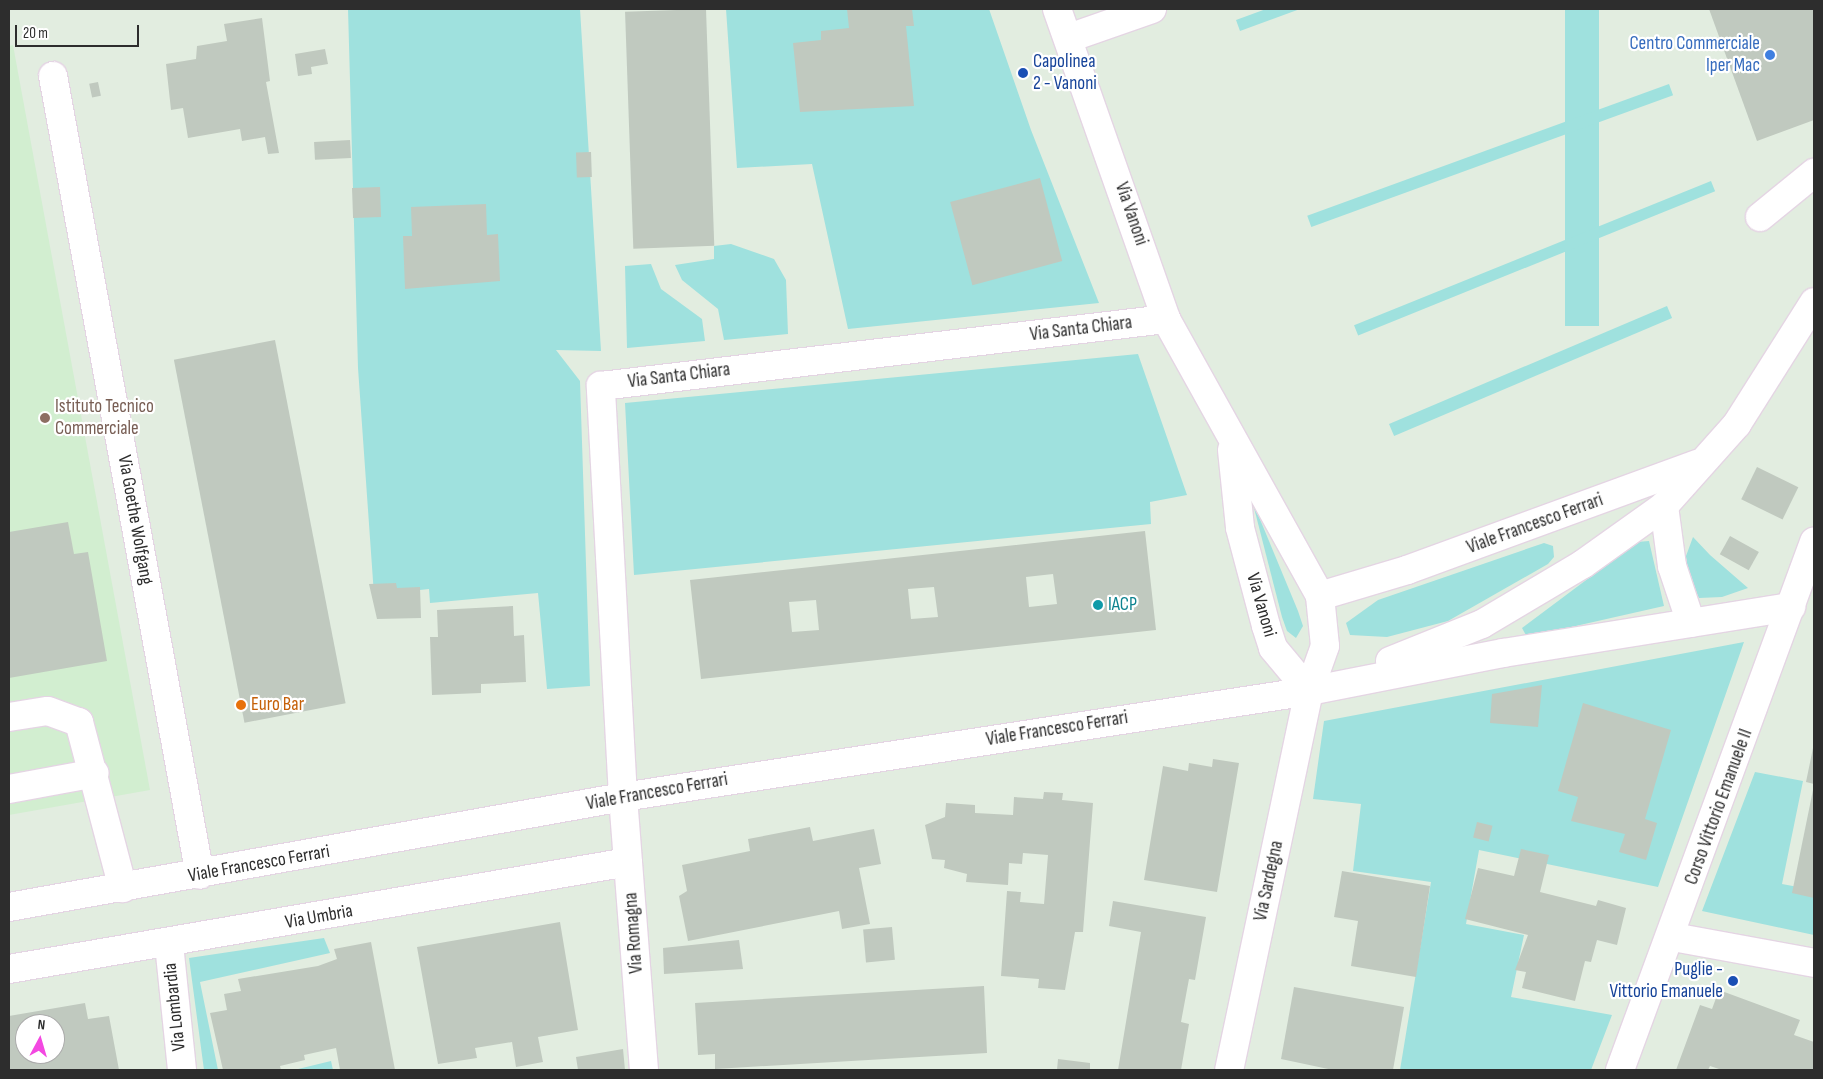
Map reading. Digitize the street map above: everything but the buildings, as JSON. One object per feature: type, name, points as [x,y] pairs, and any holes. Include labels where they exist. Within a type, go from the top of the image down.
[{"type":"street","name":"Via Vanoni","points":[[1057,9],[1069,38],[1166,319],[1231,442],[1320,596],[1326,646],[1308,691],[1273,648],[1266,626],[1240,528],[1231,442]]},
{"type":"street","points":[[1069,38],[1152,9]]},
{"type":"street","name":"Via Goethe Wolfgang","points":[[53,76],[200,876]]},
{"type":"street","points":[[1760,217],[1814,173]]},
{"type":"street","points":[[1698,464],[1737,424],[1806,334],[1814,302]]},
{"type":"street","name":"Via Santa Chiara","points":[[622,796],[601,386],[1166,319]]},
{"type":"street","name":"Viale Francesco Ferrari","points":[[1308,691],[1482,624],[1582,564],[1664,506],[1698,464]]},
{"type":"street","name":"Viale Francesco Ferrari","points":[[1320,596],[1416,566],[1698,464]]},
{"type":"street","points":[[1664,506],[1672,566],[1691,623]]},
{"type":"street","name":"Corso Vittorio Emanuele II","points":[[1620,1070],[1672,937],[1814,542]]},
{"type":"street","name":"Viale Francesco Ferrari","points":[[9,907],[200,876],[622,796],[1308,691],[1791,607]]},
{"type":"street","name":"Via Sardegna","points":[[1229,1070],[1308,691]]},
{"type":"street","points":[[9,717],[48,711],[80,722],[123,888]]},
{"type":"street","points":[[9,789],[95,774]]},
{"type":"street","name":"Via Romagna","points":[[622,796],[644,1070]]},
{"type":"street","name":"Via Umbria","points":[[9,969],[169,944],[628,862]]},
{"type":"street","points":[[1672,937],[1814,963]]},
{"type":"street","name":"Via Lombardia","points":[[169,944],[182,1070]]},
{"type":"shaded area","points":[[348,9],[580,9],[601,351],[556,350],[580,381],[590,686],[547,689],[538,593],[430,603],[429,589],[374,595],[358,368]]},
{"type":"shaded area","points":[[726,9],[989,9],[1031,130],[1099,303],[848,329],[812,164],[737,168]]},
{"type":"shaded area","points":[[1266,9],[1300,9],[1240,31],[1236,20]]},
{"type":"shaded area","points":[[1565,9],[1599,9],[1599,326],[1565,326]]},
{"type":"shaded area","name":"Istituto Tecnico Commerciale","points":[[13,45],[150,790],[9,815],[9,46]]},
{"type":"shaded area","points":[[1669,84],[1673,95],[1311,227],[1307,216]]},
{"type":"shaded area","points":[[1711,181],[1715,191],[1358,335],[1354,325]]},
{"type":"shaded area","points":[[731,244],[774,259],[786,280],[788,334],[724,340],[718,309],[682,280],[675,265],[714,259],[714,246]]},
{"type":"shaded area","points":[[651,264],[661,289],[702,319],[705,341],[627,348],[625,266]]},
{"type":"shaded area","points":[[1667,306],[1672,318],[1394,436],[1389,424]]},
{"type":"shaded area","points":[[1138,354],[1187,495],[1150,502],[1151,524],[634,575],[625,403]]},
{"type":"shaded area","points":[[1252,500],[1303,626],[1296,638],[1287,631],[1282,617]]},
{"type":"shaded area","points":[[1693,537],[1710,555],[1748,588],[1722,597],[1699,598],[1688,576],[1686,556]]},
{"type":"shaded area","points":[[1649,541],[1664,606],[1527,637],[1522,628],[1637,542]]},
{"type":"shaded area","points":[[1544,543],[1553,546],[1554,557],[1548,564],[1448,621],[1387,637],[1350,635],[1346,623],[1378,600]]},
{"type":"shaded area","points":[[1744,642],[1658,887],[1479,850],[1466,924],[1524,935],[1511,997],[1612,1015],[1591,1070],[1400,1070],[1431,882],[1353,871],[1361,804],[1313,799],[1324,721]]},
{"type":"shaded area","points":[[1755,772],[1803,781],[1782,884],[1814,890],[1814,935],[1702,911]]},
{"type":"shaded area","points":[[324,938],[330,953],[200,982],[218,1070],[204,1070],[189,958]]},
{"type":"shaded area","points":[[331,1061],[333,1070],[294,1070]]},
{"type":"place","name":"Centro Commerciale Iper Mac","points":[[1770,55]]},
{"type":"place","name":"Capolinea 2 - Vanoni","points":[[1023,73]]},
{"type":"place","name":"Istituto Tecnico Commerciale","points":[[45,418]]},
{"type":"place","name":"IACP","points":[[1098,605]]},
{"type":"place","name":"Euro Bar","points":[[241,705]]},
{"type":"place","name":"Puglie - Vittorio Emanuele","points":[[1733,981]]}]
